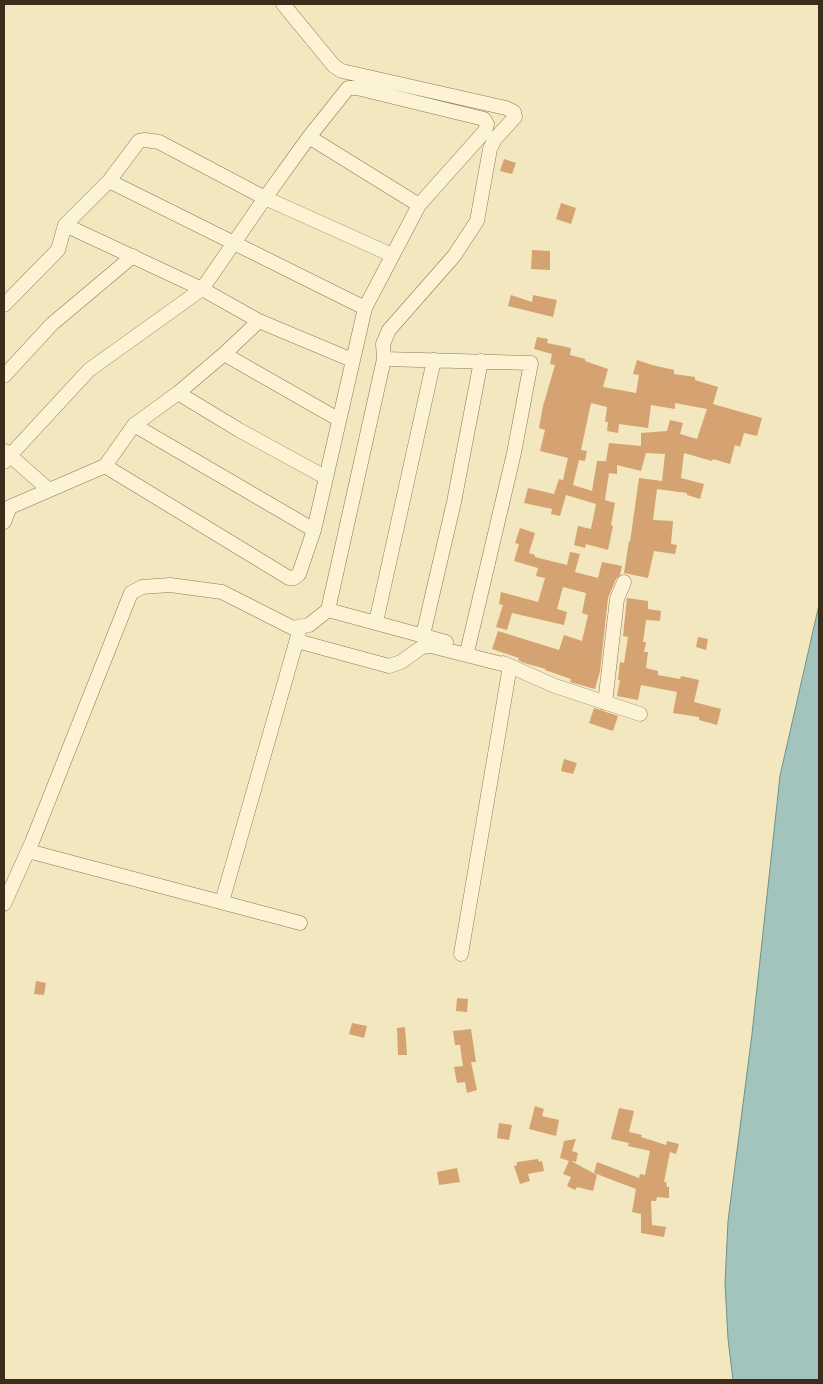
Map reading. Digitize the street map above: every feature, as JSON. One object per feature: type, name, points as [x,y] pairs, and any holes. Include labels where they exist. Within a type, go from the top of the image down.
[{"type":"street","points":[[4,904],[28,852],[131,593],[142,587],[170,585],[222,592],[293,628],[309,626],[328,610],[384,359],[383,344],[389,330],[454,256],[477,221],[490,148],[495,139],[515,117],[514,112],[506,108],[342,72],[334,66],[283,4]]},
{"type":"street","points":[[49,490],[6,456],[89,370],[202,289],[309,137],[348,88],[356,88],[484,119],[487,124],[485,131],[420,205],[365,308],[314,530],[299,574],[294,578],[289,578],[105,466]]},
{"type":"street","points":[[309,137],[420,205]]},
{"type":"street","points":[[4,305],[58,250],[65,225],[109,181],[139,141],[145,140],[158,142],[265,198],[392,255]]},
{"type":"street","points":[[109,181],[365,308]]},
{"type":"street","points":[[65,225],[202,289],[259,321],[352,360]]},
{"type":"street","points":[[4,376],[52,324],[133,256]]},
{"type":"street","points":[[4,522],[10,507],[105,466],[134,425],[178,393],[259,321]]},
{"type":"street","points":[[224,354],[338,419]]},
{"type":"street","points":[[384,359],[531,363],[514,453],[468,648]]},
{"type":"street","points":[[376,622],[434,360]]},
{"type":"street","points":[[423,635],[454,502],[481,362]]},
{"type":"street","points":[[178,393],[325,478]]},
{"type":"street","points":[[134,425],[314,530]]},
{"type":"street","points":[[605,703],[617,599],[624,582]]},
{"type":"street","points":[[328,610],[468,648],[555,686],[640,714]]},
{"type":"street","points":[[222,902],[300,627]]},
{"type":"street","points":[[296,641],[389,666],[401,662],[422,647],[431,646],[510,666]]},
{"type":"street","points":[[461,954],[510,666]]},
{"type":"street","points":[[28,852],[300,923]]},
{"type":"water","points":[[819,605],[819,1380],[733,1380],[728,1339],[725,1283],[728,1221],[752,1034],[780,776]]},
{"type":"building","points":[[504,159],[516,163],[512,174],[500,171]]},
{"type":"building","points":[[561,203],[576,208],[571,224],[556,219]]},
{"type":"building","points":[[532,250],[550,251],[550,270],[531,269]]},
{"type":"building","points":[[511,295],[532,302],[533,295],[557,300],[553,317],[508,306]]},
{"type":"building","points":[[537,337],[548,339],[547,343],[571,348],[570,355],[608,369],[603,387],[636,393],[639,375],[633,374],[637,360],[674,370],[674,374],[695,377],[695,380],[718,387],[713,404],[762,418],[757,436],[744,433],[740,447],[735,445],[730,464],[684,453],[681,478],[704,484],[700,499],[687,495],[687,493],[657,489],[653,520],[673,521],[671,544],[677,545],[675,554],[654,551],[648,578],[624,573],[639,478],[662,481],[665,454],[646,453],[641,471],[617,465],[617,474],[609,473],[605,500],[615,503],[608,550],[586,544],[585,548],[574,545],[578,526],[591,529],[596,504],[566,495],[560,516],[551,514],[552,509],[524,503],[528,488],[554,494],[559,479],[563,480],[568,458],[540,451],[545,430],[539,428],[543,406],[555,365],[550,364],[552,354],[534,349]],"holes":[[[591,403],[607,407],[605,422],[608,422],[607,431],[618,433],[619,424],[648,428],[651,405],[675,409],[675,403],[707,409],[697,439],[680,434],[683,423],[670,420],[667,431],[641,433],[641,446],[609,443],[606,461],[597,461],[592,491],[573,485],[579,460],[585,461],[587,451],[581,450]]]},
{"type":"building","points":[[520,528],[535,533],[529,553],[535,555],[535,557],[567,565],[570,552],[580,554],[575,572],[598,578],[602,562],[622,566],[620,575],[616,579],[608,598],[600,671],[595,689],[570,682],[571,679],[524,663],[518,660],[519,658],[492,649],[498,631],[559,650],[564,635],[582,641],[588,615],[582,613],[586,593],[563,587],[557,609],[567,612],[564,625],[512,613],[507,630],[496,627],[503,605],[499,604],[501,592],[538,602],[545,578],[536,576],[538,568],[514,561],[519,544],[515,543]]},
{"type":"building","points":[[627,598],[648,601],[648,609],[661,611],[660,621],[646,620],[643,642],[646,642],[644,652],[648,652],[646,668],[658,671],[658,675],[680,679],[681,676],[699,680],[694,702],[721,709],[717,725],[699,720],[699,717],[673,713],[677,692],[641,685],[638,700],[617,696],[620,680],[618,680],[620,662],[624,663],[628,637],[623,636]]},
{"type":"building","points":[[698,637],[708,639],[706,650],[696,647]]},
{"type":"building","points":[[594,708],[618,716],[613,731],[589,723]]},
{"type":"building","points":[[564,759],[577,763],[573,774],[561,771]]},
{"type":"building","points":[[36,981],[46,983],[44,995],[34,994]]},
{"type":"building","points":[[457,998],[468,999],[467,1012],[456,1011]]},
{"type":"building","points":[[352,1023],[367,1026],[364,1038],[349,1034]]},
{"type":"building","points":[[405,1027],[407,1055],[398,1055],[397,1028]]},
{"type":"building","points":[[471,1029],[476,1062],[471,1062],[477,1090],[467,1093],[465,1082],[457,1083],[454,1067],[463,1066],[460,1045],[455,1045],[453,1031]]},
{"type":"building","points":[[535,1106],[544,1109],[542,1116],[559,1120],[556,1136],[529,1129]]},
{"type":"building","points":[[619,1108],[634,1111],[629,1132],[666,1145],[667,1141],[679,1144],[676,1154],[670,1152],[664,1182],[669,1187],[669,1198],[657,1197],[656,1201],[651,1201],[652,1225],[666,1227],[664,1237],[641,1233],[641,1214],[632,1212],[636,1189],[594,1173],[597,1162],[639,1178],[640,1174],[645,1175],[650,1151],[628,1146],[629,1143],[611,1139]]},
{"type":"building","points":[[499,1123],[512,1125],[509,1140],[497,1138]]},
{"type":"building","points":[[576,1139],[572,1151],[578,1153],[576,1162],[571,1161],[597,1175],[593,1191],[577,1187],[575,1190],[567,1186],[571,1177],[563,1174],[569,1161],[560,1158],[564,1141]]},
{"type":"building","points":[[538,1159],[539,1162],[542,1161],[544,1171],[528,1174],[530,1181],[520,1184],[514,1166],[517,1165],[517,1162]]},
{"type":"building","points":[[457,1168],[460,1182],[439,1185],[437,1172]]}]
